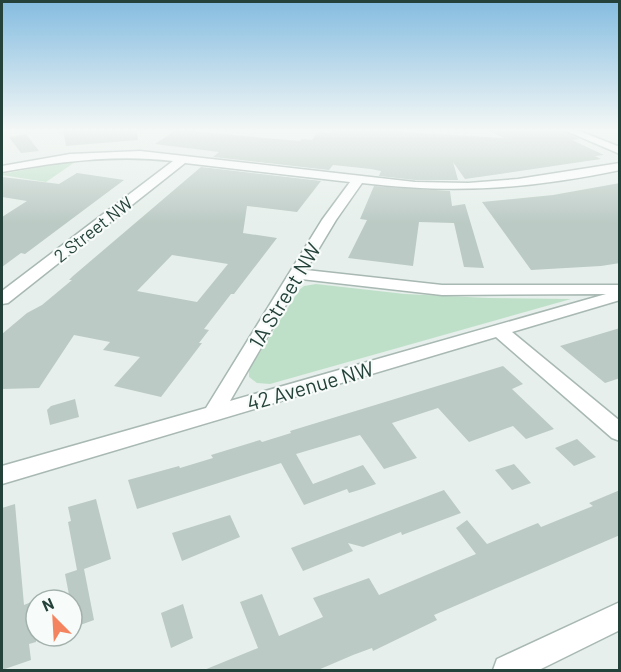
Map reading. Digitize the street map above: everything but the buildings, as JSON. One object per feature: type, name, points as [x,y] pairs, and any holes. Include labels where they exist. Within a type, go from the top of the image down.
[{"type":"street","points":[[2,169],[42,161]]},
{"type":"street","name":"2 Street NW","points":[[2,299],[180,161]]},
{"type":"street","points":[[211,161],[415,186],[495,186],[533,183],[620,165]]},
{"type":"street","name":"1A Street NW","points":[[213,413],[329,220],[358,180]]},
{"type":"street","points":[[297,274],[442,290],[620,289]]},
{"type":"street","name":"42 Avenue NW","points":[[2,475],[620,295]]},
{"type":"street","points":[[498,330],[620,433]]},
{"type":"street","points":[[508,670],[620,615]]},
{"type":"green space","points":[[71,161],[76,161],[46,182],[2,174]]},
{"type":"green space","points":[[316,284],[405,294],[571,299],[270,384],[257,383],[249,377],[249,370],[299,290],[304,286]]}]
